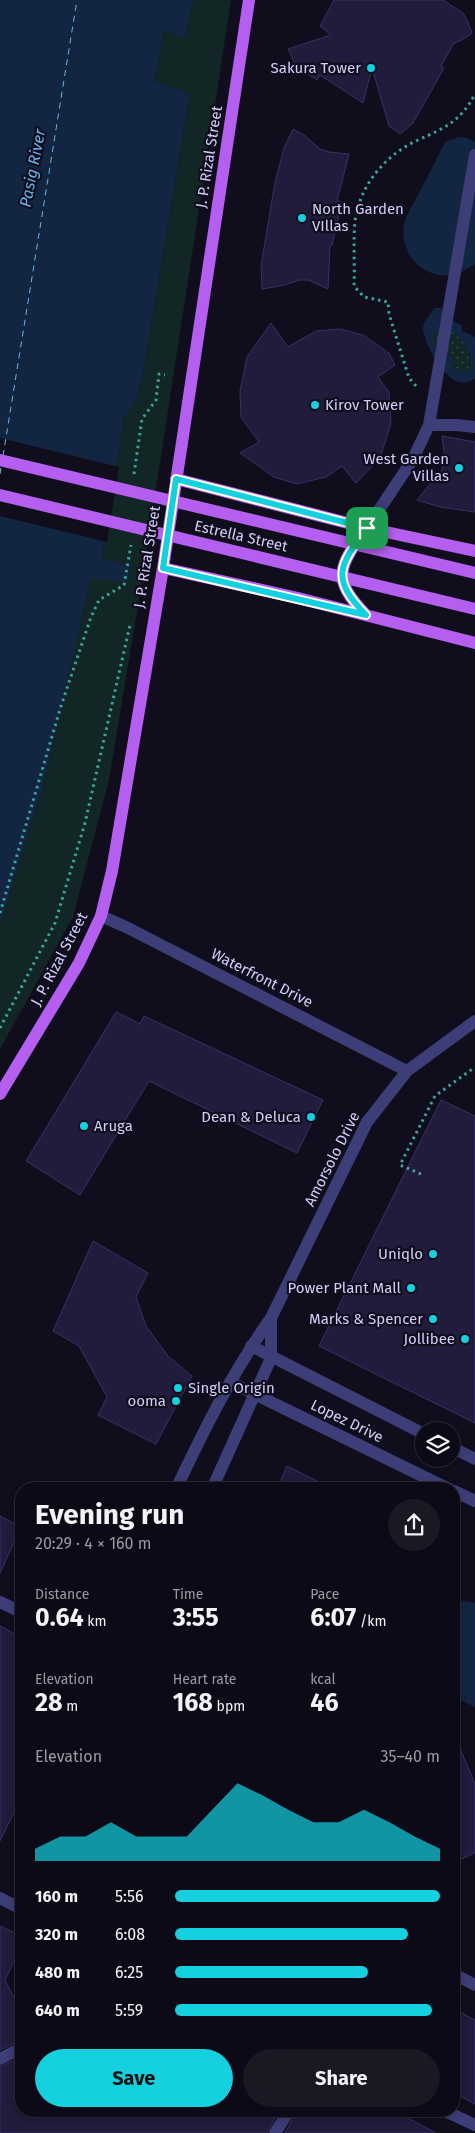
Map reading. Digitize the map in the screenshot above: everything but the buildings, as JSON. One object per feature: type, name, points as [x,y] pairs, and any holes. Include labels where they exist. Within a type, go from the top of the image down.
[{"type":"main road","name":"J. P. Rizal Street","points":[[0,1094],[79,963],[101,916],[112,872],[163,568],[249,0]]},
{"type":"main road","name":"Estrella Street","points":[[0,460],[475,573]]},
{"type":"main road","points":[[176,479],[367,528],[475,551]]},
{"type":"main road","name":"Estrella Street","points":[[0,495],[475,609]]},
{"type":"main road","points":[[366,615],[347,594],[343,583],[343,576],[348,555],[367,528]]},
{"type":"main road","points":[[163,568],[366,615],[475,643]]},
{"type":"street","points":[[367,528],[413,460],[429,425],[475,155]]},
{"type":"street","points":[[429,425],[475,427]]},
{"type":"street","name":"Waterfront Drive","points":[[101,916],[407,1071]]},
{"type":"street","name":"Amorsolo Drive","points":[[180,1482],[230,1382],[251,1346],[271,1318],[367,1122],[407,1071],[475,1021]]},
{"type":"street","name":"Amorsolo Drive","points":[[215,1482],[272,1358],[271,1318]]},
{"type":"street","name":"Lopez Drive","points":[[251,1346],[415,1430]]},
{"type":"street","name":"Lopez Drive","points":[[230,1382],[434,1482]]},
{"type":"street","points":[[460,1452],[475,1459]]},
{"type":"street","points":[[460,1494],[475,1501]]},
{"type":"street","points":[[0,1602],[15,1609]]},
{"type":"street","points":[[0,1898],[15,1906]]},
{"type":"street","points":[[460,1977],[475,1985]]},
{"type":"street","points":[[0,2058],[15,2051]]},
{"type":"street","points":[[275,2133],[285,2117]]},
{"type":"street","points":[[458,2117],[475,2125]]},
{"type":"path","points":[[434,398],[420,392],[409,378],[388,302],[364,297],[354,286],[356,221],[363,194],[378,168],[416,141],[440,131],[455,121],[468,109],[475,94]]},
{"type":"path","points":[[134,474],[142,419],[156,400],[159,374],[165,375]]},
{"type":"path","points":[[0,913],[61,706],[91,617],[99,600],[124,585],[131,544]]},
{"type":"path","points":[[0,1028],[56,923],[86,823],[130,625]]},
{"type":"path","points":[[421,1174],[400,1165],[434,1096],[475,1067]]},
{"type":"green space","points":[[193,0],[231,0],[141,587],[109,780],[73,917],[0,1049],[0,925],[43,787],[91,577],[128,582],[130,564],[102,559],[124,418],[137,400],[143,374],[190,94],[155,81],[164,31],[185,38]]},
{"type":"green space","points":[[448,329],[458,336],[466,346],[471,358],[470,370],[456,372],[452,360],[435,348],[432,335],[439,330]]},
{"type":"water","name":"Pasig River","points":[[0,0],[193,0],[185,38],[164,31],[155,81],[190,94],[143,374],[137,400],[124,418],[102,559],[130,564],[128,583],[91,578],[43,787],[0,925]]},
{"type":"water","points":[[459,137],[475,142],[475,264],[453,275],[441,275],[429,272],[411,258],[405,244],[405,221],[445,142]]},
{"type":"water","points":[[434,308],[441,308],[449,319],[461,325],[462,331],[475,337],[475,379],[461,382],[451,378],[445,373],[430,350],[423,328],[424,323]],"holes":[[[448,329],[458,336],[466,346],[471,358],[470,370],[456,371],[451,355],[438,352],[434,346],[433,336],[439,330]]]},
{"type":"water","points":[[465,1601],[475,1603],[475,1707],[460,1700],[460,1603]]},
{"type":"pier","points":[[0,438],[119,467],[107,542],[0,516]]},
{"type":"ferry route","points":[[3,456],[77,0]]},
{"type":"ferry route","points":[[0,474],[1,467]]},
{"type":"place","name":"Sakura Tower","points":[[371,68]]},
{"type":"place","name":"North Garden VIllas","points":[[302,218]]},
{"type":"place","name":"Kirov Tower","points":[[315,405]]},
{"type":"place","name":"West Garden Villas","points":[[459,468]]},
{"type":"place","name":"Dean & Deluca","points":[[311,1117]]},
{"type":"place","name":"Aruga","points":[[84,1126]]},
{"type":"place","name":"Uniqlo","points":[[433,1254]]},
{"type":"place","name":"Power Plant Mall","points":[[411,1288]]},
{"type":"place","name":"Marks & Spencer","points":[[433,1319]]},
{"type":"place","name":"Jollibee","points":[[465,1339]]},
{"type":"place","name":"Single Origin","points":[[178,1388]]},
{"type":"place","name":"ooma","points":[[176,1401]]},
{"type":"route","points":[[176,479],[367,528],[352,548],[343,568],[344,589],[353,602],[366,615],[163,568],[176,479]]}]
